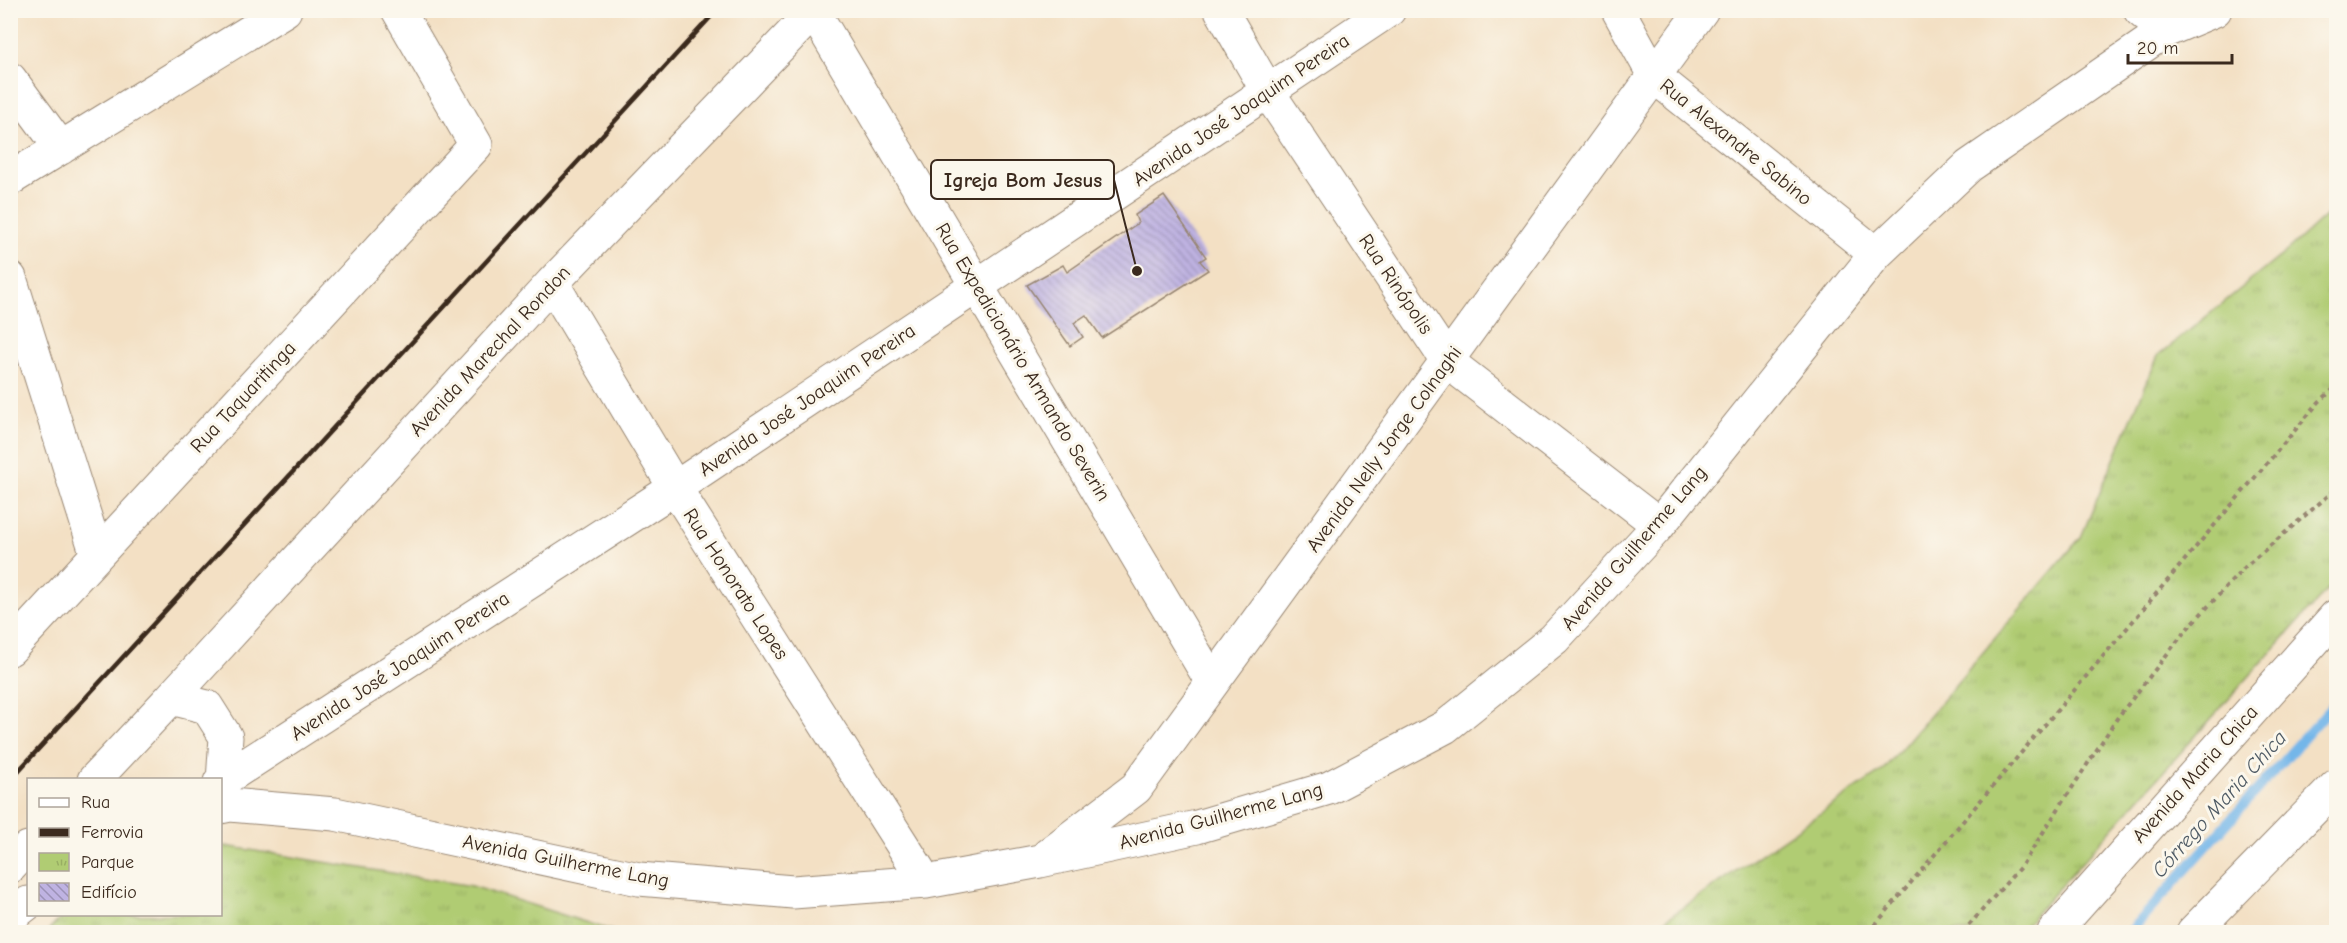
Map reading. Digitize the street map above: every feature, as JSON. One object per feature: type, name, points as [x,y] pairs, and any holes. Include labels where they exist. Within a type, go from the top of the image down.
[{"type":"street","points":[[10,179],[285,10]]},
{"type":"street","name":"Rua Taquaritinga","points":[[10,649],[477,145],[398,10]]},
{"type":"street","name":"Rua Rinópolis","points":[[1221,10],[1268,92],[1448,362],[1659,525]]},
{"type":"street","name":"Avenida José Joaquim Pereira","points":[[222,789],[1389,10]]},
{"type":"street","name":"Rua Alexandre Sabino","points":[[1618,10],[1655,77],[1876,254]]},
{"type":"street","name":"Avenida Nelly Jorge Colnaghi","points":[[1040,861],[1136,788],[1702,10]]},
{"type":"street","points":[[2140,10],[2165,31]]},
{"type":"street","name":"Avenida Guilherme Lang","points":[[222,790],[639,879],[793,892],[926,882],[1040,861],[1197,827],[1329,788],[1445,727],[1554,639],[1659,525],[1876,254],[1969,166],[2165,31],[2215,10]]},
{"type":"street","name":"Avenida Marechal Rondon","points":[[96,778],[552,283],[815,11]]},
{"type":"street","name":"Rua Expedicionário Armando Severin","points":[[815,11],[1212,682]]},
{"type":"street","points":[[10,79],[61,148]]},
{"type":"street","points":[[10,278],[97,555]]},
{"type":"street","name":"Rua Honorato Lopes","points":[[552,283],[675,488],[926,882]]},
{"type":"street","name":"Avenida Maria Chica","points":[[2054,933],[2337,616]]},
{"type":"street","points":[[171,698],[207,707],[226,737],[222,779]]},
{"type":"street","points":[[2193,933],[2337,786]]},
{"type":"street","points":[[10,867],[27,849]]},
{"type":"street","points":[[10,917],[27,904]]},
{"type":"path","points":[[1869,933],[2319,402],[2337,387]]},
{"type":"path","points":[[1963,933],[2022,866],[2118,717],[2186,630],[2245,567],[2337,489]]},
{"type":"green space","points":[[2336,206],[2336,580],[2019,932],[1648,932],[1883,770],[2081,537],[2158,356],[2288,250]]},
{"type":"green space","points":[[222,847],[472,886],[616,932],[47,932],[63,916],[222,916]]},
{"type":"building","points":[[1164,196],[1206,257],[1200,261],[1208,270],[1102,338],[1086,315],[1074,323],[1083,337],[1070,346],[1027,285],[1063,265],[1067,272],[1138,223],[1135,215]]},
{"type":"waterway","name":"Córrego Maria Chica","points":[[2130,932],[2336,702]]},
{"type":"railway","points":[[10,780],[717,10]]},
{"type":"place","name":"Igreja Bom Jesus","points":[[1137,271]]}]
